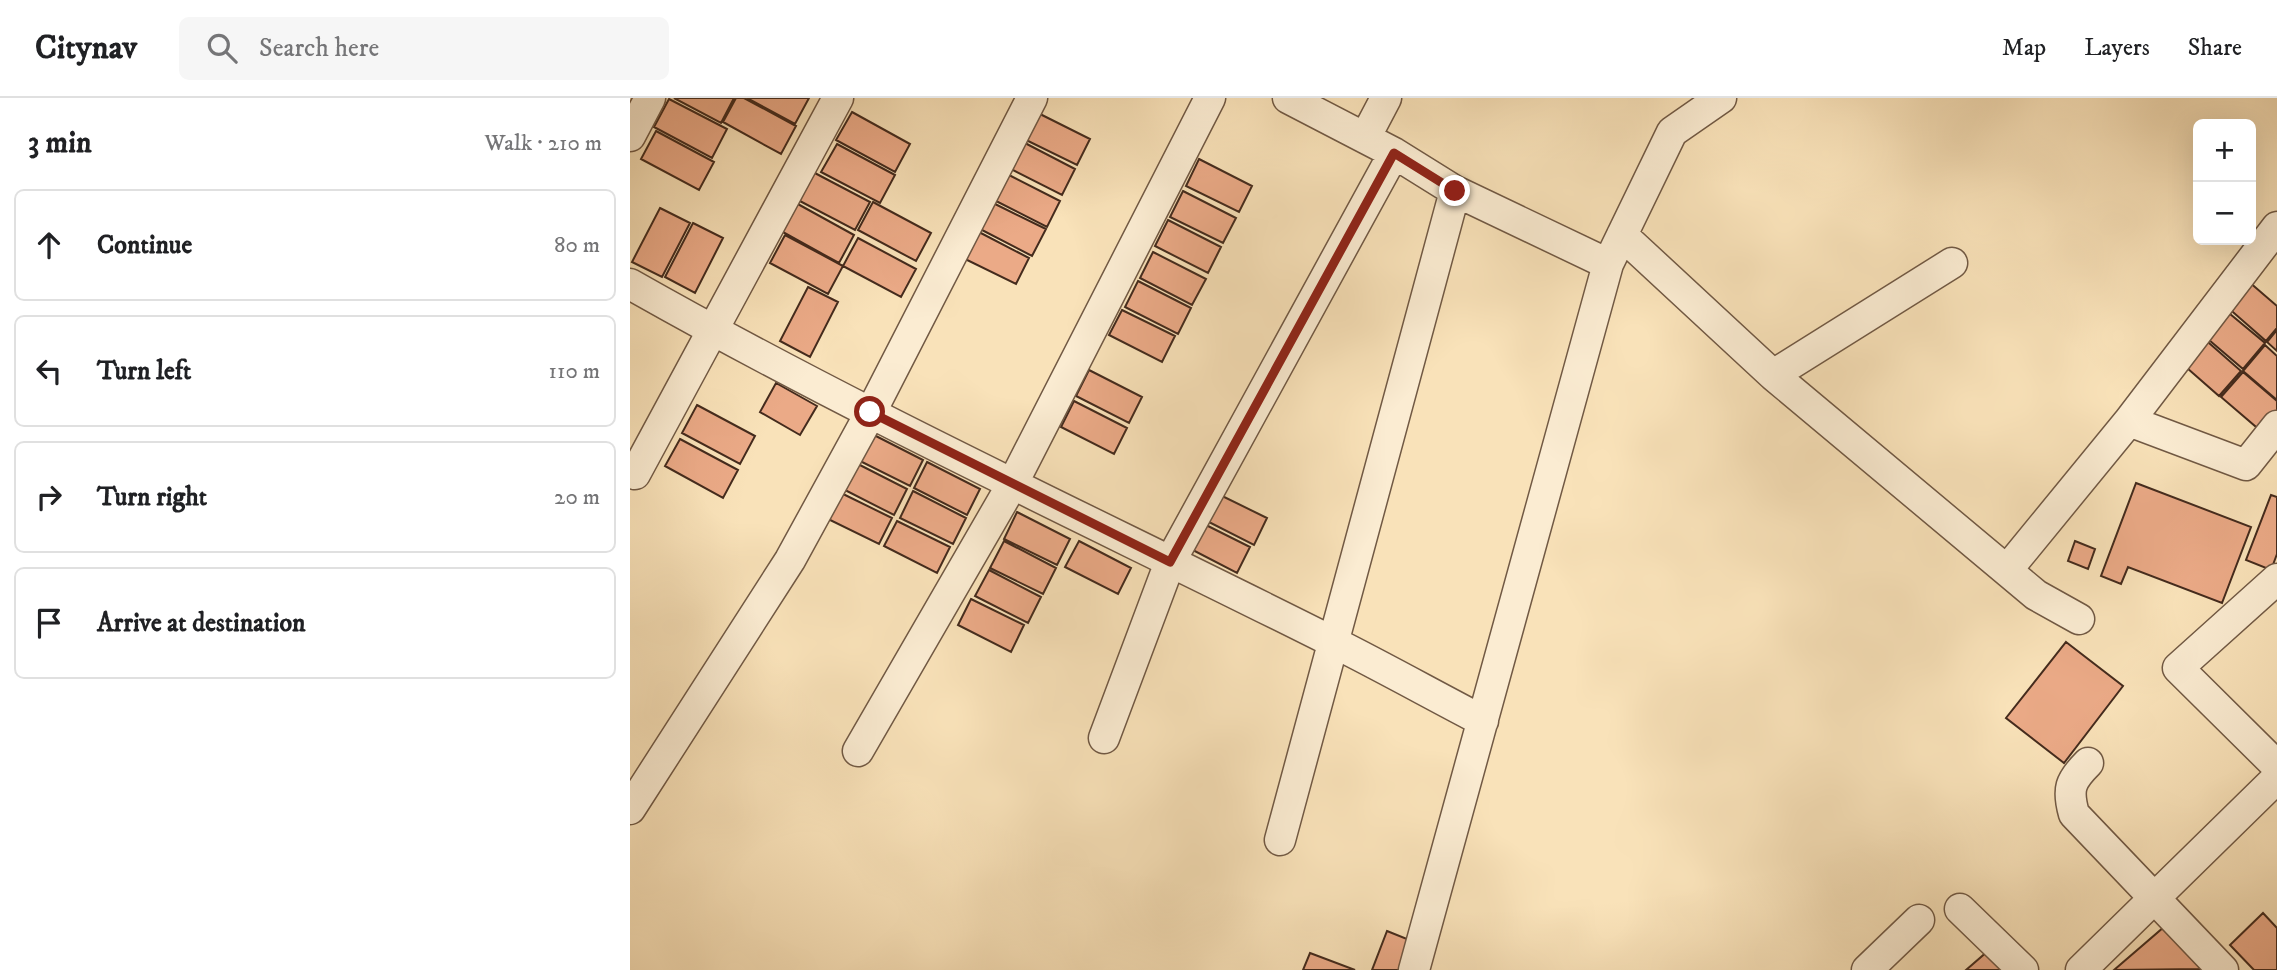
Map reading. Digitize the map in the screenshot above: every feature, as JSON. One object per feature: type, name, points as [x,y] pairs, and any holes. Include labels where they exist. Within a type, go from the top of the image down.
[{"type":"street","points":[[630,136],[650,98]]},
{"type":"street","points":[[635,474],[838,98]]},
{"type":"street","points":[[630,809],[790,560],[870,412],[1032,98]]},
{"type":"street","points":[[858,751],[1013,483],[1210,98]]},
{"type":"street","points":[[1288,98],[1394,153],[1455,191],[1608,264]]},
{"type":"street","points":[[1365,138],[1386,98]]},
{"type":"street","points":[[1414,970],[1608,264],[1672,132],[1721,98]]},
{"type":"street","points":[[1104,738],[1170,562],[1394,153]]},
{"type":"street","points":[[1280,841],[1455,191]]},
{"type":"street","points":[[2007,570],[2129,421],[2277,228]]},
{"type":"street","points":[[1622,235],[1773,375],[2035,595],[2079,619]]},
{"type":"street","points":[[1773,375],[1952,263]]},
{"type":"street","points":[[630,284],[712,331],[870,412],[1335,643],[1483,721]]},
{"type":"street","points":[[2129,421],[2246,465],[2277,426]]},
{"type":"street","points":[[2277,579],[2178,668],[2277,766]]},
{"type":"street","points":[[2088,763],[2075,776],[2069,795],[2074,814],[2223,970]]},
{"type":"street","points":[[2081,970],[2277,778]]},
{"type":"street","points":[[1960,909],[2023,970]]},
{"type":"street","points":[[1867,970],[1919,920]]},
{"type":"building","points":[[674,98],[734,98],[721,123]]},
{"type":"building","points":[[736,98],[744,98],[796,126],[781,154],[723,122]]},
{"type":"building","points":[[747,98],[809,98],[795,124]]},
{"type":"building","points":[[669,99],[727,129],[712,158],[654,127]]},
{"type":"building","points":[[852,112],[910,144],[895,172],[836,140]]},
{"type":"building","points":[[1038,113],[1090,139],[1077,165],[1024,139]]},
{"type":"building","points":[[656,131],[714,162],[699,190],[641,159]]},
{"type":"building","points":[[1023,142],[1075,169],[1062,195],[1009,168]]},
{"type":"building","points":[[837,144],[895,175],[880,203],[821,172]]},
{"type":"building","points":[[1199,159],[1252,186],[1239,212],[1186,186]]},
{"type":"building","points":[[811,171],[870,202],[855,230],[796,199]]},
{"type":"building","points":[[1007,174],[1060,201],[1047,227],[994,200]]},
{"type":"building","points":[[1183,191],[1236,218],[1223,243],[1170,217]]},
{"type":"building","points":[[873,202],[931,233],[916,261],[858,230]]},
{"type":"building","points":[[796,203],[854,235],[839,263],[781,231]]},
{"type":"building","points":[[993,203],[1046,229],[1032,256],[980,229]]},
{"type":"building","points":[[660,208],[690,223],[662,277],[632,262]]},
{"type":"building","points":[[1168,220],[1221,247],[1208,273],[1155,246]]},
{"type":"building","points":[[693,223],[723,238],[695,293],[665,277]]},
{"type":"building","points":[[977,231],[1029,258],[1016,284],[963,258]]},
{"type":"building","points":[[785,235],[843,266],[828,294],[770,263]]},
{"type":"building","points":[[858,238],[916,269],[901,297],[843,266]]},
{"type":"building","points":[[1153,252],[1206,279],[1192,305],[1140,278]]},
{"type":"building","points":[[1138,281],[1191,308],[1178,334],[1125,307]]},
{"type":"building","points":[[2248,281],[2277,306],[2277,328],[2266,341],[2226,306]]},
{"type":"building","points":[[808,287],[838,302],[810,357],[780,341]]},
{"type":"building","points":[[2224,309],[2265,343],[2243,369],[2202,334]]},
{"type":"building","points":[[1122,310],[1175,336],[1162,362],[1109,335]]},
{"type":"building","points":[[2277,330],[2277,351],[2267,342]]},
{"type":"building","points":[[2201,336],[2241,371],[2219,396],[2179,361]]},
{"type":"building","points":[[2265,345],[2277,356],[2277,400],[2243,371]]},
{"type":"building","points":[[1089,370],[1142,397],[1129,423],[1076,396]]},
{"type":"building","points":[[2243,372],[2277,401],[2277,415],[2262,432],[2221,397]]},
{"type":"building","points":[[776,383],[817,406],[800,435],[760,412]]},
{"type":"building","points":[[1074,401],[1127,428],[1114,454],[1061,427]]},
{"type":"building","points":[[697,405],[755,436],[740,464],[682,433]]},
{"type":"building","points":[[870,433],[923,460],[910,486],[856,459]]},
{"type":"building","points":[[680,439],[738,470],[723,498],[665,466]]},
{"type":"building","points":[[854,462],[907,489],[894,515],[841,488]]},
{"type":"building","points":[[927,462],[980,489],[967,515],[914,488]]},
{"type":"building","points":[[2136,483],[2251,527],[2222,603],[2128,567],[2121,584],[2101,576]]},
{"type":"building","points":[[913,491],[966,518],[953,544],[900,518]]},
{"type":"building","points":[[839,492],[892,518],[879,544],[826,518]]},
{"type":"building","points":[[1214,492],[1267,518],[1254,545],[1201,518]]},
{"type":"building","points":[[2271,495],[2277,497],[2277,554],[2271,570],[2246,560]]},
{"type":"building","points":[[1017,512],[1070,539],[1057,565],[1004,539]]},
{"type":"building","points":[[897,521],[950,547],[937,573],[884,546]]},
{"type":"building","points":[[1198,521],[1250,547],[1237,573],[1185,546]]},
{"type":"building","points":[[1004,541],[1056,568],[1043,594],[990,568]]},
{"type":"building","points":[[1079,541],[1131,568],[1118,594],[1065,567]]},
{"type":"building","points":[[2075,541],[2095,549],[2088,569],[2068,561]]},
{"type":"building","points":[[989,570],[1041,597],[1028,623],[975,596]]},
{"type":"building","points":[[971,599],[1024,625],[1011,652],[958,625]]},
{"type":"building","points":[[2066,642],[2123,686],[2064,763],[2006,718]]},
{"type":"building","points":[[2263,913],[2277,928],[2277,970],[2254,970],[2230,945]]},
{"type":"building","points":[[2164,927],[2201,969],[2114,970]]},
{"type":"building","points":[[1387,931],[1412,941],[1401,970],[1372,970]]},
{"type":"building","points":[[1988,951],[2005,970],[1966,970]]},
{"type":"building","points":[[1310,953],[1355,970],[1303,970]]},
{"type":"route","points":[[870,412],[1170,562],[1394,153],[1455,191]]}]
